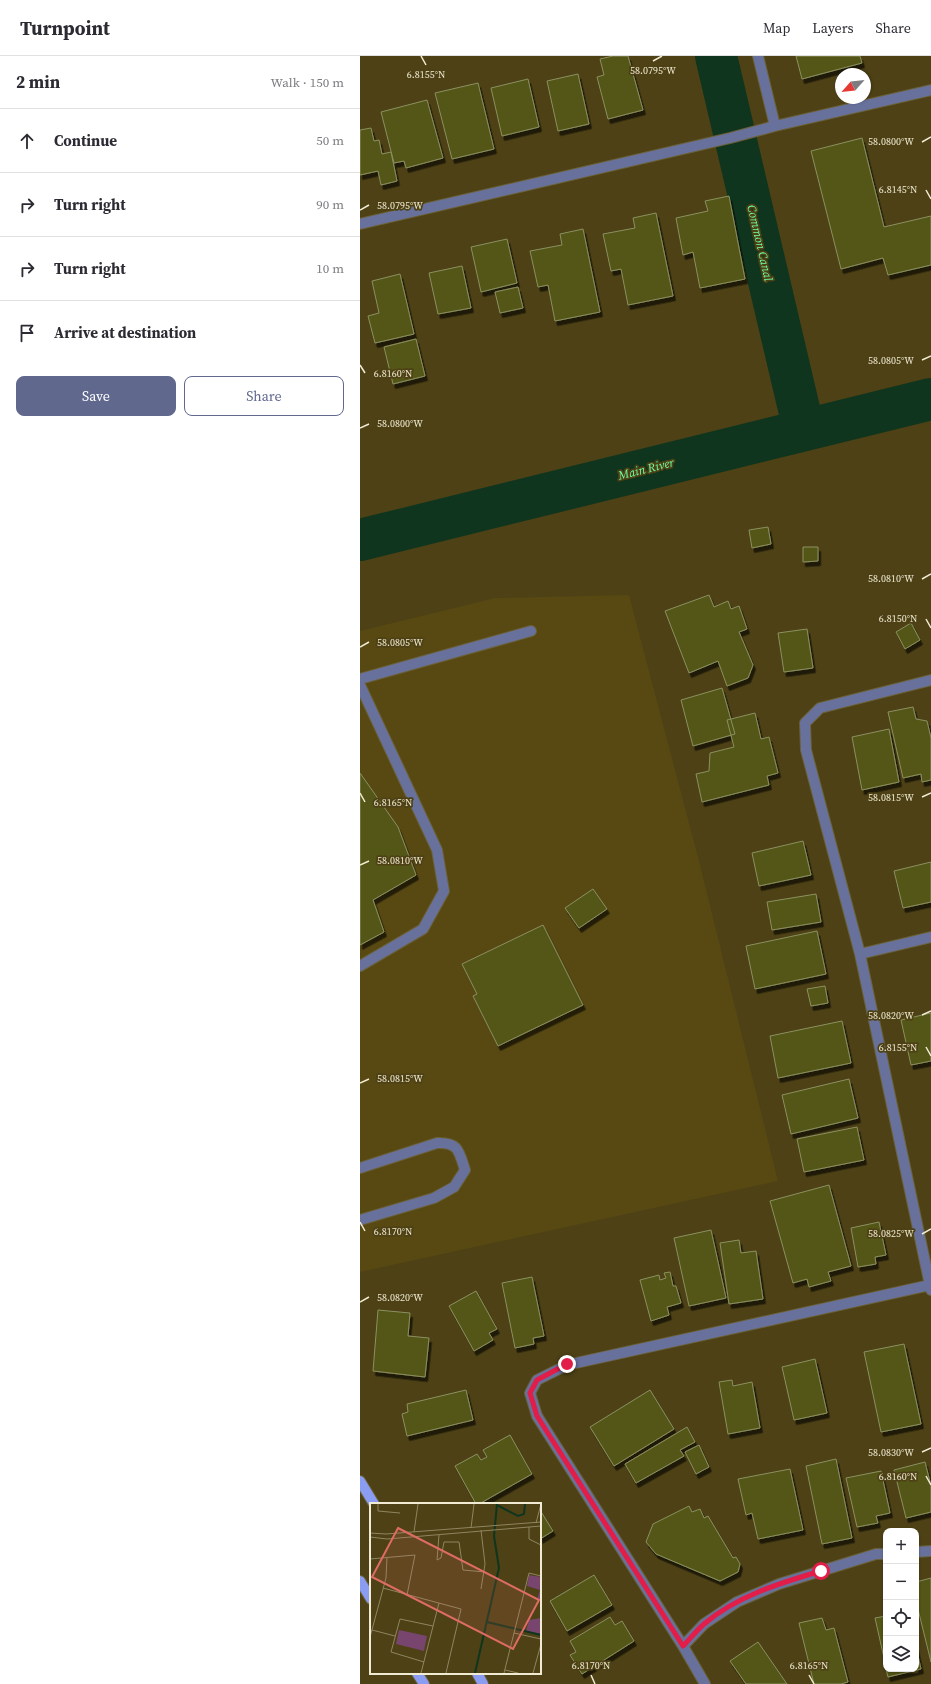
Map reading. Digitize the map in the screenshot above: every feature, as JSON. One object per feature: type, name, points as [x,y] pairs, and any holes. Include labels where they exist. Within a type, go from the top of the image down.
[{"type":"main road","points":[[360,1482],[373,1503]]},
{"type":"main road","points":[[360,1581],[370,1597]]},
{"type":"main road","points":[[418,1674],[424,1684]]},
{"type":"main road","points":[[478,1674],[483,1684]]},
{"type":"street","points":[[758,56],[775,126]]},
{"type":"street","points":[[360,224],[749,134],[775,126],[931,90]]},
{"type":"street","points":[[360,679],[531,631]]},
{"type":"street","points":[[705,1684],[683,1646],[537,1416],[530,1393],[537,1380],[567,1364],[930,1288],[860,954],[806,750],[805,723],[820,708],[931,680]]},
{"type":"street","points":[[360,685],[437,850],[444,892],[423,929],[360,966]]},
{"type":"street","points":[[860,954],[931,938]]},
{"type":"street","points":[[360,1168],[438,1143],[448,1142],[458,1150],[465,1170],[454,1187],[434,1198],[360,1220]]},
{"type":"street","points":[[919,1552],[931,1551]]},
{"type":"street","points":[[683,1646],[704,1624],[737,1602],[779,1584],[876,1554],[883,1554]]},
{"type":"shaded area","points":[[629,595],[698,857],[778,1181],[360,1272],[360,631],[495,598]]},
{"type":"building","points":[[613,56],[628,56],[643,110],[608,119],[597,77],[604,75],[600,59]]},
{"type":"building","points":[[796,56],[860,56],[862,63],[843,68],[835,68],[835,70],[802,79]]},
{"type":"building","points":[[578,74],[589,124],[558,131],[547,81]]},
{"type":"building","points":[[528,79],[539,127],[502,136],[491,88]]},
{"type":"building","points":[[478,83],[494,149],[452,159],[435,93]]},
{"type":"building","points":[[427,100],[443,158],[406,168],[404,161],[394,163],[381,112]]},
{"type":"building","points":[[371,128],[374,141],[379,140],[382,154],[391,152],[397,181],[381,185],[378,171],[360,175],[360,130]]},
{"type":"building","points":[[862,138],[884,227],[931,216],[931,265],[888,275],[883,258],[841,269],[811,151]]},
{"type":"building","points":[[729,196],[745,279],[700,288],[693,252],[683,255],[676,218],[708,211],[705,201]]},
{"type":"building","points":[[656,213],[673,296],[628,305],[621,269],[611,271],[603,234],[635,228],[633,218]]},
{"type":"building","points":[[583,229],[600,312],[555,321],[548,285],[538,287],[530,251],[562,245],[560,234]]},
{"type":"building","points":[[507,239],[517,283],[481,292],[471,247]]},
{"type":"building","points":[[462,266],[471,308],[438,314],[429,273]]},
{"type":"building","points":[[400,274],[414,334],[375,343],[368,316],[379,313],[372,281]]},
{"type":"building","points":[[518,287],[523,308],[500,313],[495,292]]},
{"type":"building","points":[[416,339],[425,376],[393,384],[384,347]]},
{"type":"building","points":[[768,527],[771,544],[752,548],[749,530]]},
{"type":"building","points":[[803,547],[818,547],[818,561],[803,562]]},
{"type":"building","points":[[709,595],[714,607],[728,601],[731,609],[739,606],[747,629],[739,632],[753,665],[748,678],[727,686],[718,661],[689,673],[665,611]]},
{"type":"building","points":[[911,623],[920,640],[905,649],[896,632]]},
{"type":"building","points":[[807,629],[813,668],[784,672],[778,633]]},
{"type":"building","points":[[722,688],[735,734],[693,746],[681,700]]},
{"type":"building","points":[[913,707],[916,719],[927,721],[931,738],[931,780],[922,782],[921,774],[903,778],[888,712]]},
{"type":"building","points":[[755,713],[761,739],[769,737],[778,773],[767,776],[769,785],[702,802],[696,774],[709,771],[710,753],[734,747],[727,720]]},
{"type":"building","points":[[889,729],[899,782],[862,790],[852,737]]},
{"type":"building","points":[[360,773],[398,827],[416,875],[373,900],[384,932],[360,945]]},
{"type":"building","points":[[803,841],[811,875],[759,886],[752,853]]},
{"type":"building","points":[[931,862],[931,902],[903,908],[894,871]]},
{"type":"building","points":[[593,889],[607,909],[579,928],[565,908]]},
{"type":"building","points":[[816,894],[821,922],[772,930],[767,902]]},
{"type":"building","points":[[543,925],[583,1005],[498,1046],[473,996],[477,994],[462,964]]},
{"type":"building","points":[[817,931],[826,974],[755,989],[746,946]]},
{"type":"building","points":[[825,986],[828,1003],[811,1006],[807,989]]},
{"type":"building","points":[[931,1013],[931,1061],[911,1065],[901,1020]]},
{"type":"building","points":[[842,1021],[851,1063],[778,1078],[770,1036]]},
{"type":"building","points":[[849,1079],[858,1118],[791,1134],[782,1095]]},
{"type":"building","points":[[857,1127],[864,1160],[804,1172],[797,1139]]},
{"type":"building","points":[[829,1185],[851,1266],[828,1272],[831,1281],[809,1287],[807,1279],[793,1283],[770,1201]]},
{"type":"building","points":[[879,1222],[886,1255],[875,1257],[876,1264],[858,1267],[851,1228]]},
{"type":"building","points":[[711,1230],[726,1298],[689,1306],[674,1238]]},
{"type":"building","points":[[739,1240],[741,1253],[756,1251],[763,1299],[729,1304],[720,1243]]},
{"type":"building","points":[[670,1272],[673,1286],[676,1286],[681,1303],[667,1307],[669,1315],[651,1321],[640,1280],[659,1275],[660,1280],[666,1278],[664,1273]]},
{"type":"building","points":[[532,1277],[544,1336],[533,1338],[534,1344],[515,1348],[502,1283]]},
{"type":"building","points":[[476,1291],[497,1329],[489,1333],[493,1340],[474,1351],[449,1306]]},
{"type":"building","points":[[378,1310],[410,1313],[408,1336],[429,1338],[425,1377],[373,1371]]},
{"type":"building","points":[[904,1344],[921,1424],[881,1432],[864,1352]]},
{"type":"building","points":[[815,1359],[827,1413],[794,1420],[782,1367]]},
{"type":"building","points":[[732,1380],[733,1386],[752,1382],[760,1428],[728,1434],[719,1382]]},
{"type":"building","points":[[466,1390],[473,1420],[407,1436],[402,1414],[408,1412],[407,1404]]},
{"type":"building","points":[[650,1390],[674,1429],[614,1466],[590,1427]]},
{"type":"building","points":[[687,1427],[695,1442],[680,1450],[684,1456],[636,1483],[625,1464]]},
{"type":"building","points":[[510,1435],[532,1474],[481,1503],[475,1503],[455,1466],[477,1454],[481,1460],[487,1457],[483,1450]]},
{"type":"building","points":[[699,1445],[709,1467],[696,1474],[685,1452]]},
{"type":"building","points":[[836,1459],[852,1538],[822,1544],[806,1466]]},
{"type":"building","points":[[925,1462],[931,1486],[931,1512],[906,1518],[894,1470]]},
{"type":"building","points":[[790,1469],[803,1530],[758,1539],[752,1513],[746,1515],[738,1479]]},
{"type":"building","points":[[881,1471],[890,1513],[876,1516],[878,1523],[857,1527],[846,1478]]},
{"type":"building","points":[[689,1506],[692,1512],[700,1509],[704,1518],[708,1516],[733,1558],[736,1557],[740,1564],[738,1572],[720,1581],[656,1554],[646,1542],[653,1524]]},
{"type":"building","points":[[541,1512],[553,1531],[541,1538]]},
{"type":"building","points":[[594,1575],[612,1605],[567,1631],[550,1601]]},
{"type":"building","points":[[931,1578],[931,1662],[919,1613],[919,1581]]},
{"type":"building","points":[[610,1617],[615,1625],[622,1621],[634,1641],[582,1674],[570,1655],[576,1652],[570,1641]]},
{"type":"building","points":[[883,1617],[883,1654],[875,1618]]},
{"type":"building","points":[[822,1618],[826,1630],[834,1628],[848,1682],[841,1684],[814,1684],[799,1623]]},
{"type":"building","points":[[758,1642],[787,1684],[746,1684],[730,1661]]},
{"type":"building","points":[[887,1672],[909,1672],[888,1677]]},
{"type":"waterway","name":"Common Canal","points":[[716,56],[804,430]]},
{"type":"waterway","name":"Main River","points":[[360,540],[931,399]]},
{"type":"route","points":[[567,1364],[537,1380],[530,1393],[537,1416],[683,1646],[704,1624],[737,1602],[779,1584],[821,1571]]}]
